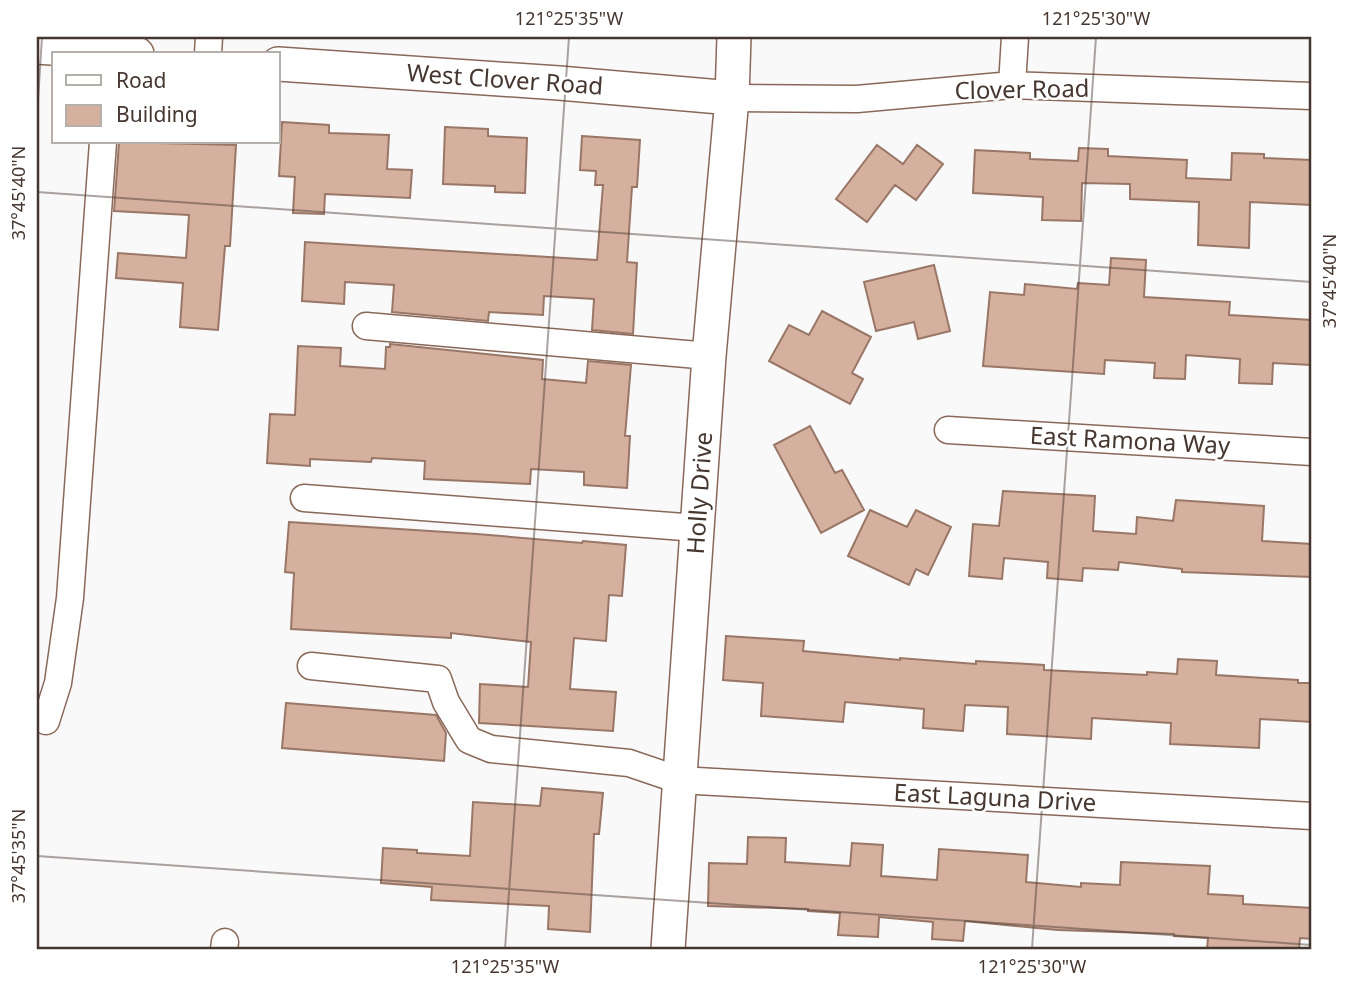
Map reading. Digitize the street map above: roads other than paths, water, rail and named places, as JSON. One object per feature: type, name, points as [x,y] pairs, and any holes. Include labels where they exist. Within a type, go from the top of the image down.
[{"type":"street","name":"Holly Drive","points":[[668,949],[709,356],[732,98],[734,37]]},
{"type":"street","points":[[1012,85],[1015,37]]},
{"type":"street","points":[[37,47],[95,52]]},
{"type":"street","name":"West Clover Road","points":[[280,64],[732,98]]},
{"type":"street","name":"Clover Road","points":[[732,98],[857,99],[1012,85],[1312,96]]},
{"type":"street","points":[[46,720],[58,683],[70,598],[103,144]]},
{"type":"street","points":[[366,326],[709,356]]},
{"type":"street","name":"East Ramona Way","points":[[948,430],[1312,452]]},
{"type":"street","points":[[304,498],[697,528]]},
{"type":"street","name":"East Laguna Drive","points":[[311,666],[438,679],[446,702],[469,740],[491,749],[629,763],[679,780],[1312,816]]}]
